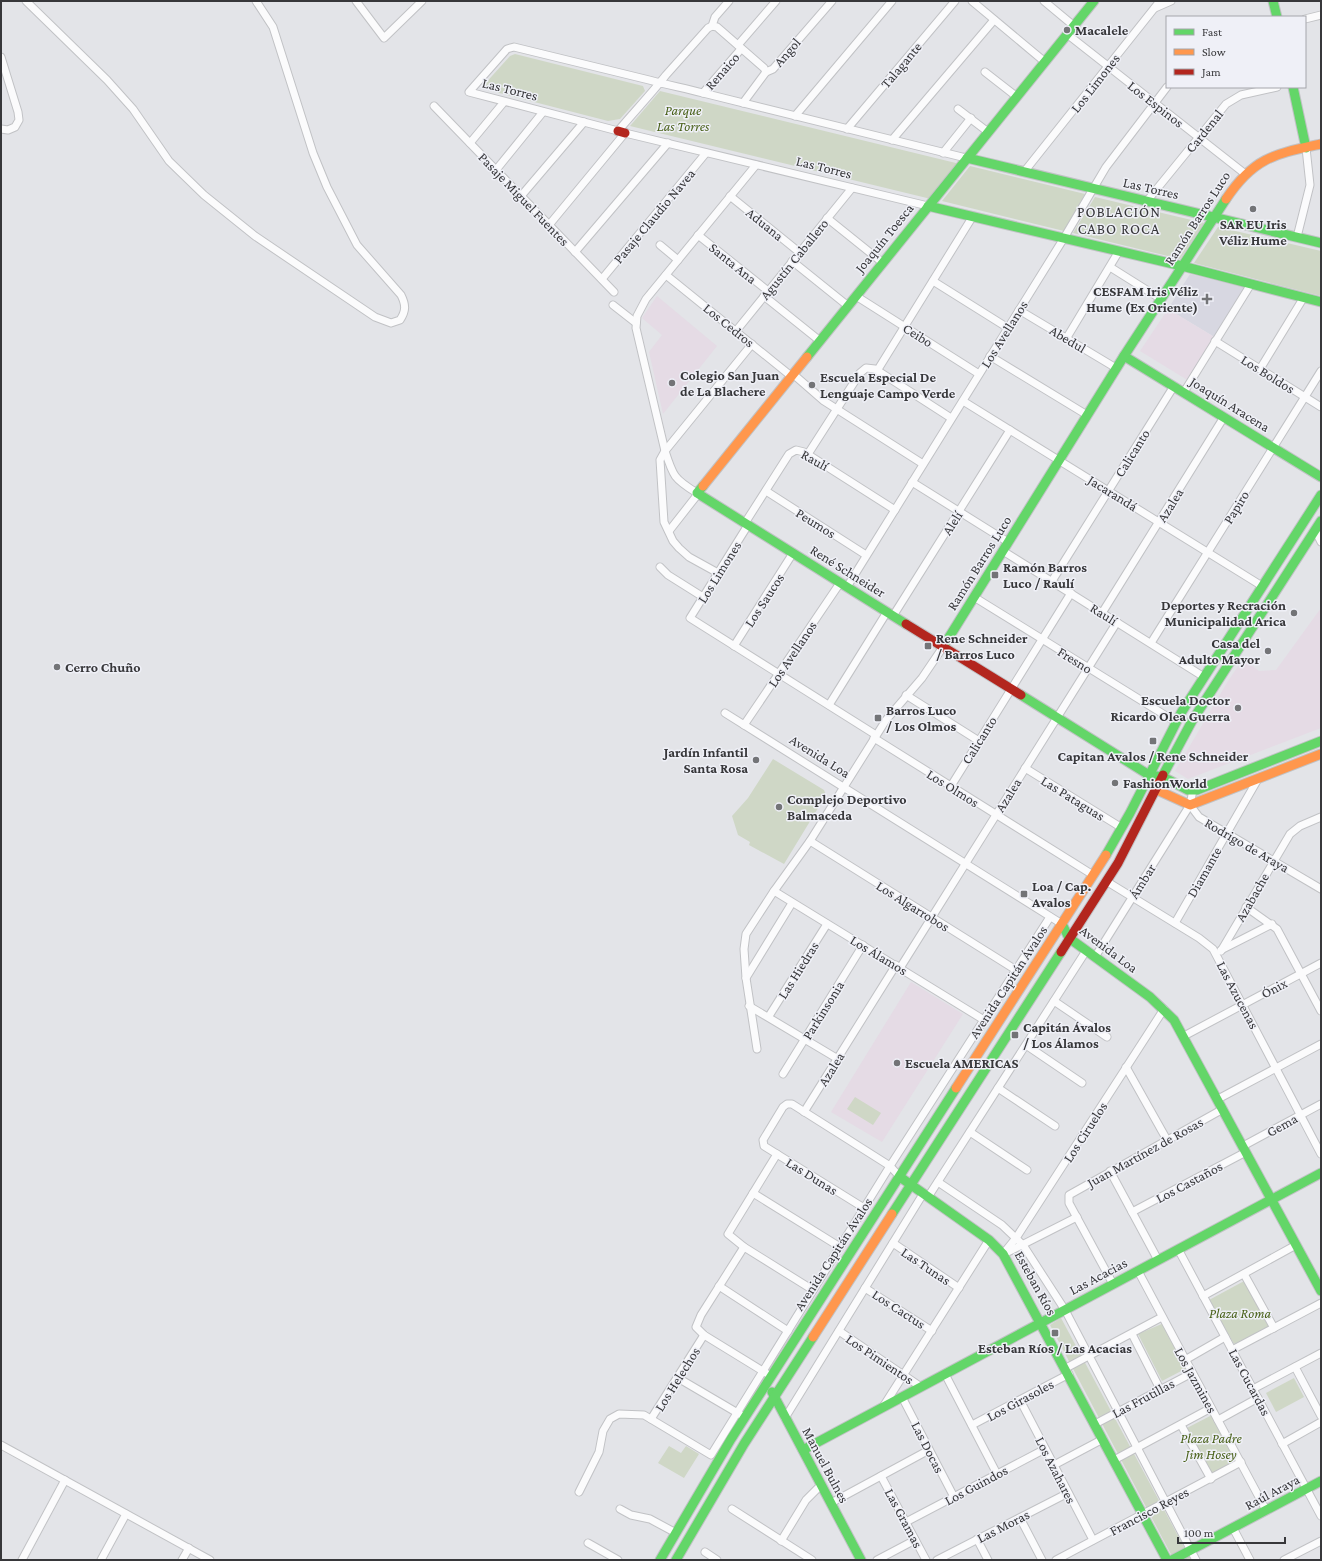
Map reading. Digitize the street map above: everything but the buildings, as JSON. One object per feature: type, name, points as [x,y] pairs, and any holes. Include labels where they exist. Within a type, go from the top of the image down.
[{"type":"main road","name":"Joaquín Toesca","points":[[697,494],[1094,1]]},
{"type":"main road","points":[[1273,1],[1277,16]]},
{"type":"main road","points":[[1293,88],[1306,148]]},
{"type":"main road","name":"Ramón Barros Luco","points":[[943,647],[1116,368],[1244,173],[1265,159],[1321,144]]},
{"type":"main road","name":"Las Torres","points":[[967,158],[1321,243]]},
{"type":"main road","name":"Las Torres","points":[[928,206],[1182,266],[1321,302]]},
{"type":"main road","name":"Joaquín Aracena","points":[[1124,356],[1321,477]]},
{"type":"main road","name":"René Schneider","points":[[697,494],[1149,775]]},
{"type":"main road","name":"Avenida Capitán Ávalos","points":[[660,1560],[741,1415],[769,1380],[1093,875],[1122,828],[1176,722],[1321,495]]},
{"type":"main road","name":"Avenida Capitán Ávalos","points":[[676,1560],[720,1484],[774,1397],[1129,844],[1158,790],[1192,720],[1321,521]]},
{"type":"main road","points":[[1149,775],[1163,777],[1184,789],[1193,790],[1321,741]]},
{"type":"main road","points":[[1149,775],[1158,790],[1190,805],[1321,754]]},
{"type":"main road","name":"Avenida Loa","points":[[1062,924],[1069,938],[1164,1009],[1184,1036],[1296,1246],[1317,1275],[1321,1291]]},
{"type":"main road","name":"Las Acacias","points":[[803,1450],[1272,1199],[1320,1175]]},
{"type":"main road","name":"Esteban Ríos","points":[[900,1177],[989,1240],[1004,1254],[1042,1322],[1167,1560]]},
{"type":"main road","name":"Manuel Bulnes","points":[[769,1380],[774,1397],[862,1560]]},
{"type":"main road","name":"Raúl Araya","points":[[1172,1560],[1321,1481]]},
{"type":"street","points":[[26,1],[107,80],[133,109],[169,161],[204,195],[255,236],[375,317],[391,323],[400,320],[405,312],[402,299],[357,245],[327,187],[313,152],[293,92],[282,51],[273,27],[256,1]]},
{"type":"street","points":[[356,1],[384,38],[422,1]]},
{"type":"street","points":[[549,225],[660,83],[708,28],[712,26],[715,18],[729,1]]},
{"type":"street","name":"Renaico","points":[[703,93],[776,1]]},
{"type":"street","name":"Angol","points":[[743,103],[766,72],[773,69],[832,1]]},
{"type":"street","points":[[795,116],[892,1]]},
{"type":"street","name":"Talagante","points":[[847,129],[955,1]]},
{"type":"street","points":[[972,1],[1045,62]]},
{"type":"street","points":[[1044,1],[1074,26]]},
{"type":"street","points":[[1153,9],[1160,1]]},
{"type":"street","name":"Los Limones","points":[[1024,172],[1153,9],[1171,1]]},
{"type":"street","points":[[1306,19],[1321,15]]},
{"type":"street","points":[[892,140],[994,20]]},
{"type":"street","points":[[712,26],[717,27],[764,68],[766,72]]},
{"type":"street","name":"Los Espinos","points":[[1067,34],[1244,173]]},
{"type":"street","name":"Las Torres","points":[[928,206],[706,153],[469,92],[507,49],[514,47],[967,158]]},
{"type":"street","points":[[1,56],[18,112],[19,120],[15,128],[8,130],[1,129]]},
{"type":"street","points":[[985,72],[1017,97]]},
{"type":"street","name":"Los Avellanos","points":[[744,725],[778,673],[866,555],[963,401],[1114,155],[1166,88]]},
{"type":"street","name":"Cardenal","points":[[1147,201],[1230,101],[1241,95],[1272,88]]},
{"type":"street","points":[[470,143],[504,102]]},
{"type":"street","name":"Pasaje Miguel Fuentes","points":[[434,106],[614,292]]},
{"type":"street","points":[[958,109],[988,132]]},
{"type":"street","points":[[496,170],[543,112]]},
{"type":"street","points":[[943,152],[970,118]]},
{"type":"street","points":[[521,196],[584,122]]},
{"type":"street","points":[[575,252],[668,143]]},
{"type":"street","points":[[1297,237],[1311,181],[1306,148]]},
{"type":"street","name":"Pasaje Claudio Navea","points":[[602,279],[706,153]]},
{"type":"street","points":[[612,304],[636,319],[642,305],[756,165]]},
{"type":"street","name":"Agustín Caballero","points":[[736,331],[852,188]]},
{"type":"street","name":"Aduana","points":[[730,196],[799,252]]},
{"type":"street","points":[[877,371],[973,216]]},
{"type":"street","points":[[827,218],[883,263]]},
{"type":"street","name":"Santa Ana","points":[[698,235],[820,341]]},
{"type":"street","points":[[660,245],[678,260]]},
{"type":"street","points":[[1066,338],[1120,251]]},
{"type":"street","points":[[792,261],[848,306]]},
{"type":"street","points":[[1110,267],[1161,299]]},
{"type":"street","name":"Los Cedros","points":[[666,275],[824,401],[923,464]]},
{"type":"street","points":[[933,282],[1008,328]]},
{"type":"street","points":[[1184,392],[1251,284]]},
{"type":"street","name":"Ceibo","points":[[856,296],[979,374]]},
{"type":"street","points":[[1260,369],[1304,298]]},
{"type":"street","name":"Abedul","points":[[1019,310],[1116,368]]},
{"type":"street","name":"René Schneider","points":[[636,319],[665,451],[675,478],[697,494]]},
{"type":"street","name":"Los Boldos","points":[[1215,341],[1321,407]]},
{"type":"street","points":[[718,573],[688,557],[673,541],[664,522],[660,460],[665,451],[752,344]]},
{"type":"street","points":[[990,356],[1087,415]]},
{"type":"street","points":[[808,454],[860,373],[866,368],[871,368],[877,371],[952,418]]},
{"type":"street","name":"Papiro","points":[[1151,643],[1321,370]]},
{"type":"street","name":"Calicanto","points":[[1052,581],[1174,386]]},
{"type":"street","name":"Jacarandá","points":[[963,401],[1262,586]]},
{"type":"street","name":"Azalea","points":[[1102,613],[1224,417]]},
{"type":"street","name":"Alelí","points":[[829,705],[959,511],[1010,430]]},
{"type":"street","name":"Los Limones","points":[[690,618],[789,454],[796,450]]},
{"type":"street","name":"Raulí","points":[[796,450],[801,450],[808,454],[895,510]]},
{"type":"street","points":[[912,482],[1008,542]]},
{"type":"street","name":"Peumos","points":[[766,491],[866,555]]},
{"type":"street","name":"Joaquín Toesca","points":[[669,531],[697,494]]},
{"type":"street","points":[[1315,530],[1321,542]]},
{"type":"street","name":"Raulí","points":[[1003,550],[1204,677]]},
{"type":"street","name":"Los Saucos","points":[[734,646],[793,553]]},
{"type":"street","points":[[660,567],[668,575],[704,597]]},
{"type":"street","name":"Calicanto","points":[[951,786],[1070,593]]},
{"type":"street","name":"Fresno","points":[[974,597],[1176,722]]},
{"type":"street","name":"Los Olmos","points":[[690,618],[829,705],[951,786],[1093,875]]},
{"type":"street","name":"Azalea","points":[[804,1112],[898,966],[932,918],[1117,622]]},
{"type":"street","name":"Ramón Barros Luco","points":[[757,1049],[749,1006],[746,978],[744,949],[746,934],[774,891],[810,841],[875,736],[891,713],[922,678],[943,647]]},
{"type":"street","points":[[906,695],[979,741]]},
{"type":"street","name":"Avenida Loa","points":[[725,713],[1062,924]]},
{"type":"street","name":"Las Pataguas","points":[[1025,768],[1122,828]]},
{"type":"street","name":"Diamante","points":[[1175,923],[1258,778]]},
{"type":"street","points":[[1190,805],[1193,790]]},
{"type":"street","name":"Rodrigo de Araya","points":[[1190,805],[1200,817],[1321,889]]},
{"type":"street","name":"Ámbar","points":[[1095,957],[1190,805]]},
{"type":"street","name":"Azabache","points":[[1218,952],[1292,832],[1300,826],[1321,817]]},
{"type":"street","name":"Los Algarrobos","points":[[810,841],[1016,970]]},
{"type":"street","name":"Las Azucenas","points":[[1106,881],[1205,942],[1218,952],[1243,1005],[1321,1154]]},
{"type":"street","name":"Los Álamos","points":[[774,891],[984,1020]]},
{"type":"street","points":[[746,978],[792,903]]},
{"type":"street","points":[[1246,907],[1272,924],[1279,932],[1321,1011]]},
{"type":"street","name":"Avenida Capitán Ávalos","points":[[651,1419],[711,1455],[741,1415],[763,1371],[788,1330],[890,1166],[1050,917]]},
{"type":"street","name":"Las Hiedras","points":[[769,1016],[827,924]]},
{"type":"street","name":"Azabache","points":[[1218,952],[1272,924]]},
{"type":"street","name":"Parkinsonia","points":[[783,1074],[863,945]]},
{"type":"street","points":[[785,1418],[893,1243],[926,1195],[938,1182],[1086,951]]},
{"type":"street","name":"Ónix","points":[[1184,1036],[1321,963]]},
{"type":"street","points":[[1054,1001],[1107,1037]]},
{"type":"street","points":[[749,1006],[769,1016],[838,1059]]},
{"type":"street","name":"Los Ciruelos","points":[[1004,1254],[1016,1238],[1164,1009]]},
{"type":"street","points":[[1218,1099],[1321,1044]]},
{"type":"street","points":[[1026,1045],[1082,1083]]},
{"type":"street","points":[[1126,1067],[1167,1140]]},
{"type":"street","points":[[998,1088],[1055,1126]]},
{"type":"street","name":"Esteban Ríos","points":[[762,1143],[783,1107],[787,1104],[792,1104],[890,1166],[900,1177]]},
{"type":"street","name":"Gema","points":[[1244,1149],[1321,1104]]},
{"type":"street","name":"Juan Martínez de Rosas","points":[[1077,1217],[1068,1202],[1068,1197],[1072,1192],[1223,1109]]},
{"type":"street","points":[[970,1132],[1027,1170]]},
{"type":"street","name":"Las Dunas","points":[[762,1143],[764,1146],[864,1208]]},
{"type":"street","name":"Los Castaños","points":[[1132,1212],[1244,1149]]},
{"type":"street","points":[[777,1154],[728,1234],[744,1246],[813,1290]]},
{"type":"street","points":[[1110,1170],[1158,1260]]},
{"type":"street","name":"Esteban Ríos","points":[[938,1182],[1002,1225],[1023,1244],[1065,1310],[1196,1560]]},
{"type":"street","points":[[753,1193],[840,1247]]},
{"type":"street","points":[[1004,1254],[1077,1217],[1113,1284]]},
{"type":"street","points":[[883,1407],[989,1240]]},
{"type":"street","name":"Las Tunas","points":[[893,1243],[959,1288]]},
{"type":"street","name":"Los Helechos","points":[[696,1325],[700,1315],[744,1246]]},
{"type":"street","points":[[1203,1296],[1296,1246]]},
{"type":"street","name":"Las Cucardas","points":[[1178,1249],[1321,1516]]},
{"type":"street","name":"Los Jazmines","points":[[1138,1271],[1266,1510]]},
{"type":"street","points":[[1244,1274],[1274,1328]]},
{"type":"street","points":[[719,1286],[788,1330]]},
{"type":"street","name":"Los Cactus","points":[[865,1288],[932,1331]]},
{"type":"street","points":[[1232,1350],[1321,1303]]},
{"type":"street","name":"Los Girasoles","points":[[972,1425],[1020,1400],[1089,1356],[1162,1317]]},
{"type":"street","name":"Manuel Bulnes","points":[[696,1325],[697,1329],[704,1335],[763,1371],[769,1380]]},
{"type":"street","name":"Los Pimientos","points":[[839,1331],[920,1387]]},
{"type":"street","points":[[1132,1334],[1160,1389]]},
{"type":"street","name":"Los Helechos","points":[[579,1492],[599,1452],[603,1431],[610,1419],[619,1414],[632,1413],[644,1415],[651,1419],[704,1335]]},
{"type":"street","points":[[1185,1360],[1225,1337]]},
{"type":"street","points":[[1253,1390],[1321,1353]]},
{"type":"street","points":[[1295,1367],[1321,1416]]},
{"type":"street","name":"Las Frutillas","points":[[1095,1424],[1192,1373]]},
{"type":"street","points":[[945,1374],[997,1474]]},
{"type":"street","points":[[678,1378],[741,1415]]},
{"type":"street","name":"Las Docas","points":[[902,1397],[954,1497]]},
{"type":"street","points":[[1218,1420],[1258,1398]]},
{"type":"street","name":"Los Azahares","points":[[1020,1400],[1093,1540]]},
{"type":"street","points":[[1114,1460],[1211,1408]]},
{"type":"street","points":[[1282,1444],[1321,1422]]},
{"type":"street","points":[[1181,1425],[1211,1479]]},
{"type":"street","points":[[1054,1465],[1103,1439]]},
{"type":"street","points":[[2,1447],[210,1560]]},
{"type":"street","name":"Los Guindos","points":[[906,1522],[1046,1449]]},
{"type":"street","points":[[831,1503],[930,1450]]},
{"type":"street","name":"Francisco Reyes","points":[[1056,1560],[1241,1462]]},
{"type":"street","name":"Las Gramas","points":[[882,1476],[926,1560]]},
{"type":"street","points":[[22,1560],[65,1480]]},
{"type":"street","points":[[781,1541],[809,1496],[822,1485]]},
{"type":"street","name":"Las Moras","points":[[937,1560],[1068,1493]]},
{"type":"street","points":[[620,1509],[631,1515],[650,1519],[676,1533]]},
{"type":"street","points":[[732,1509],[812,1560]]},
{"type":"street","points":[[101,1560],[126,1514]]},
{"type":"street","points":[[1020,1518],[1042,1560]]},
{"type":"street","points":[[1233,1528],[1250,1560]]},
{"type":"street","points":[[977,1539],[988,1560]]},
{"type":"street","points":[[877,1560],[915,1540]]},
{"type":"street","points":[[1284,1560],[1293,1558],[1321,1541]]},
{"type":"street","points":[[588,1543],[618,1560]]},
{"type":"street","points":[[182,1560],[189,1548]]},
{"type":"street","points":[[705,1552],[717,1560]]},
{"type":"shaded area","name":"CESFAM Iris Véliz Hume (Ex Oriente)","points":[[1190,274],[1246,288],[1216,338],[1168,309]]},
{"type":"shaded area","name":"Colegio San Juan de La Blachere","points":[[657,296],[717,346],[663,414],[649,352],[662,335],[642,318]]},
{"type":"shaded area","points":[[1168,309],[1216,338],[1189,381],[1140,351]]},
{"type":"shaded area","points":[[1321,608],[1321,728],[1188,779],[1175,771],[1228,681],[1243,659],[1259,671],[1276,670]]},
{"type":"shaded area","name":"Escuela AMERICAS","points":[[911,982],[963,1014],[882,1142],[831,1112]]},
{"type":"green space","name":"Parque Las Torres","points":[[515,54],[643,86],[645,91],[620,119],[608,121],[484,89],[483,86],[510,56]]},
{"type":"green space","name":"Parque Las Torres","points":[[660,91],[960,164],[931,199],[630,126]]},
{"type":"green space","points":[[970,166],[1085,194],[1064,231],[942,201]]},
{"type":"green space","points":[[1095,197],[1204,223],[1180,259],[1073,233]]},
{"type":"green space","points":[[1218,227],[1321,251],[1321,296],[1194,263]]},
{"type":"green space","name":"Complejo Deportivo Balmaceda","points":[[773,759],[824,790],[826,795],[784,864],[749,845],[750,842],[738,835],[732,816],[748,798]]},
{"type":"green space","points":[[855,1097],[881,1113],[873,1125],[847,1109]]},
{"type":"green space","name":"Plaza Roma","points":[[1246,1280],[1270,1327],[1234,1344],[1209,1300]]},
{"type":"green space","points":[[1061,1318],[1191,1560],[1174,1560],[1050,1325]]},
{"type":"green space","points":[[1164,1323],[1187,1368],[1162,1381],[1138,1334]]},
{"type":"green space","points":[[1294,1378],[1304,1397],[1276,1412],[1266,1393]]},
{"type":"green space","name":"Plaza Padre Jim Hosey","points":[[1214,1414],[1239,1463],[1209,1479],[1183,1430]]},
{"type":"green space","points":[[669,1446],[681,1453],[686,1446],[699,1454],[684,1478],[658,1463]]},
{"type":"traffic: fast","points":[[807,357],[1094,1]]},
{"type":"traffic: fast","points":[[1273,1],[1277,16]]},
{"type":"traffic: fast","points":[[1293,88],[1306,148]]},
{"type":"traffic: fast","points":[[967,158],[1321,243]]},
{"type":"traffic: fast","points":[[943,647],[1124,356],[1226,199]]},
{"type":"traffic: fast","points":[[928,206],[1182,266],[1321,302]]},
{"type":"traffic: fast","points":[[1124,356],[1321,477]]},
{"type":"traffic: fast","points":[[703,486],[697,493],[906,624]]},
{"type":"traffic: fast","points":[[1106,855],[1130,813],[1181,713],[1321,495]]},
{"type":"traffic: fast","points":[[1163,775],[1192,721],[1321,521]]},
{"type":"traffic: fast","points":[[1021,695],[1149,775],[1163,777],[1188,790],[1197,790],[1321,741]]},
{"type":"traffic: fast","points":[[1062,924],[1069,938],[1150,997],[1174,1020],[1321,1291]]},
{"type":"traffic: fast","points":[[892,1214],[1061,952]]},
{"type":"traffic: fast","points":[[660,1560],[731,1439],[956,1088]]},
{"type":"traffic: fast","points":[[803,1450],[1321,1173]]},
{"type":"traffic: fast","points":[[900,1177],[989,1240],[1003,1254],[1167,1560]]},
{"type":"traffic: fast","points":[[676,1560],[744,1444],[813,1337]]},
{"type":"traffic: fast","points":[[772,1392],[861,1560]]},
{"type":"traffic: fast","points":[[1172,1560],[1321,1481]]},
{"type":"traffic: slow","points":[[1226,199],[1236,185],[1256,166],[1278,155],[1321,144]]},
{"type":"traffic: slow","points":[[703,486],[807,357]]},
{"type":"traffic: slow","points":[[1154,784],[1157,790],[1190,805],[1321,754]]},
{"type":"traffic: slow","points":[[956,1088],[1106,855]]},
{"type":"traffic: slow","points":[[813,1337],[892,1214]]},
{"type":"traffic: jam","points":[[618,131],[625,133]]},
{"type":"traffic: jam","points":[[906,624],[1021,695]]},
{"type":"traffic: jam","points":[[1061,952],[1118,863],[1163,775]]},
{"type":"place","name":"Macalele","points":[[1067,30]]},
{"type":"place","name":"SAR EU Iris Véliz Hume","points":[[1253,209]]},
{"type":"place","name":"CESFAM Iris Véliz Hume (Ex Oriente)","points":[[1207,299]]},
{"type":"place","name":"Colegio San Juan de La Blachere","points":[[672,383]]},
{"type":"place","name":"Escuela Especial De Lenguaje Campo Verde","points":[[812,385]]},
{"type":"place","name":"Ramón Barros Luco / Raulí","points":[[995,575]]},
{"type":"place","name":"Deportes y Recración Municipalidad Arica","points":[[1294,613]]},
{"type":"place","name":"Rene Schneider / Barros Luco","points":[[928,646]]},
{"type":"place","name":"Casa del Adulto Mayor","points":[[1268,651]]},
{"type":"place","name":"Cerro Chuño","points":[[57,667]]},
{"type":"place","name":"Escuela Doctor Ricardo Olea Guerra","points":[[1238,708]]},
{"type":"place","name":"Barros Luco / Los Olmos","points":[[878,718]]},
{"type":"place","name":"Capitan Avalos / Rene Schneider","points":[[1153,741]]},
{"type":"place","name":"Jardín Infantil Santa Rosa","points":[[756,760]]},
{"type":"place","name":"FashionWorld","points":[[1115,783]]},
{"type":"place","name":"Complejo Deportivo Balmaceda","points":[[779,807]]},
{"type":"place","name":"Loa / Cap. Avalos","points":[[1024,894]]},
{"type":"place","name":"Capitán Ávalos / Los Álamos","points":[[1015,1035]]},
{"type":"place","name":"Escuela AMERICAS","points":[[897,1063]]},
{"type":"place","name":"Esteban Ríos / Las Acacias","points":[[1055,1333]]},
{"type":"district","name":"POBLACIÓN CABO ROCA","points":[[1119,220]]}]
